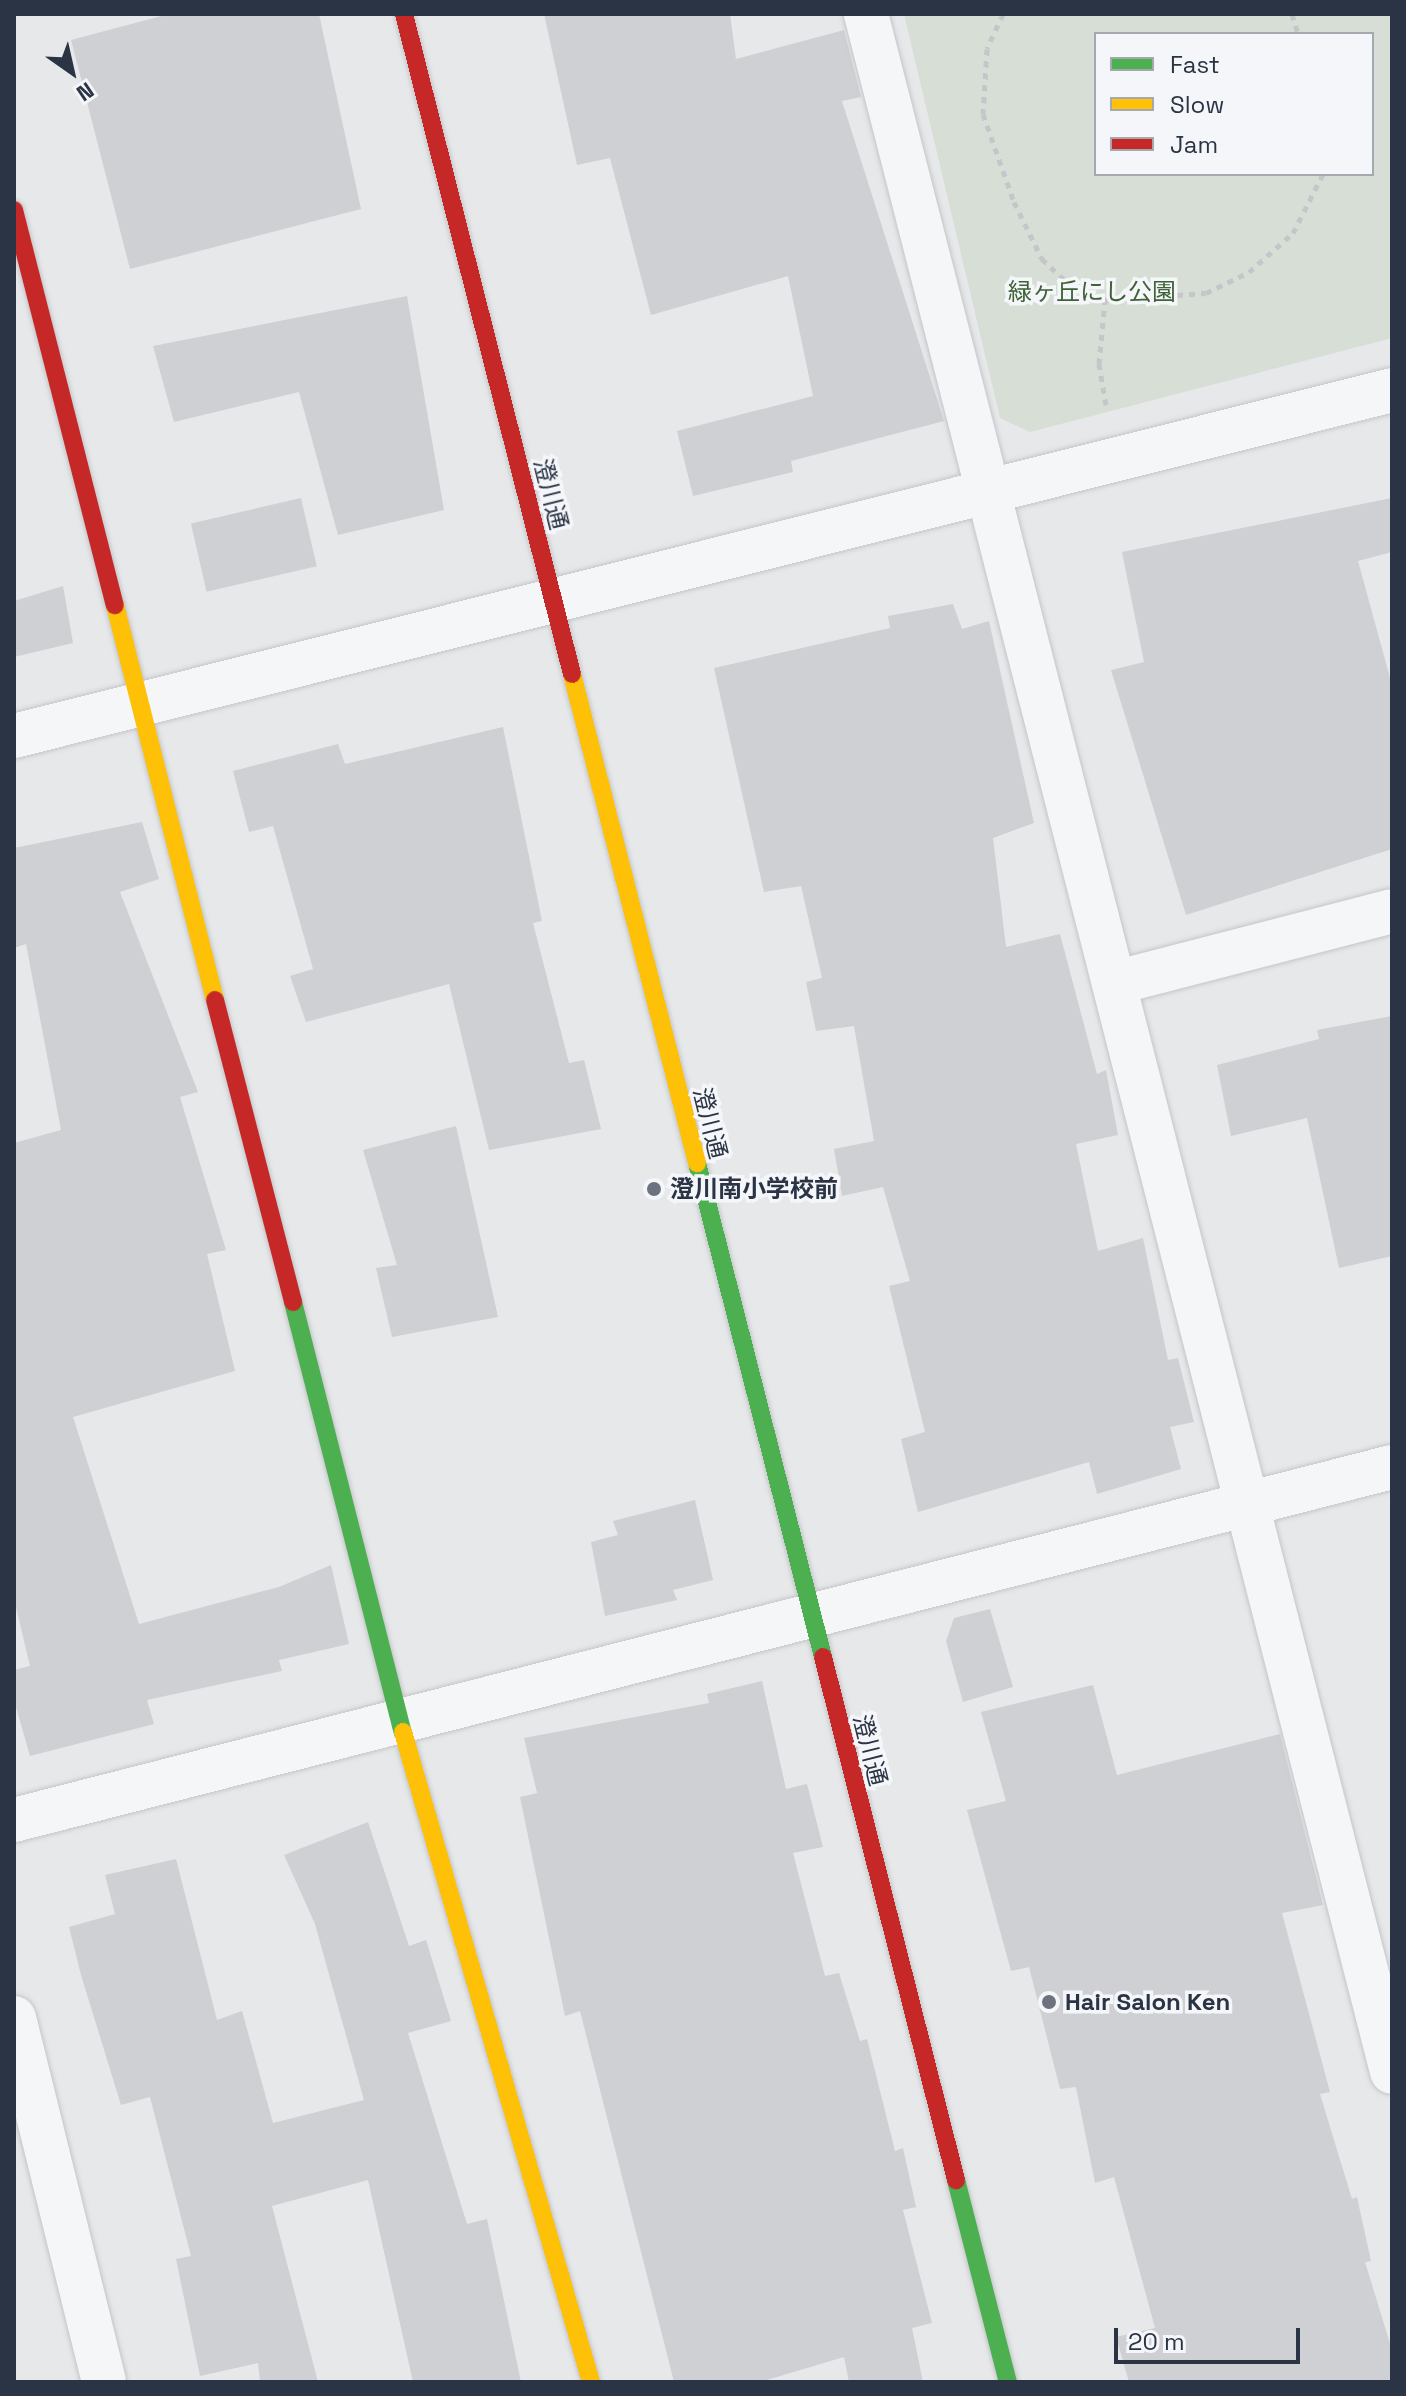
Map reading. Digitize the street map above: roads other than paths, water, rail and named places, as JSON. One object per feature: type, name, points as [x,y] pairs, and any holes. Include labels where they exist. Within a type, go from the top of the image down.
[{"type":"street","name":"澄川通","points":[[404,14],[1008,2382]]},
{"type":"street","points":[[866,14],[1114,983],[1243,1504],[1375,1932],[1392,2072]]},
{"type":"street","points":[[14,210],[23,282],[138,703],[399,1719],[591,2382]]},
{"type":"street","points":[[14,736],[1392,390]]},
{"type":"street","points":[[1114,983],[1392,911]]},
{"type":"street","points":[[14,1820],[1392,1467]]},
{"type":"street","points":[[14,2018],[104,2382]]},
{"type":"place","name":"澄川南小学校前","points":[[654,1189]]},
{"type":"place","name":"Hair Salon Ken","points":[[1049,2002]]},
{"type":"park label","name":"緑ヶ丘にし公園","points":[[1092,292]]}]
